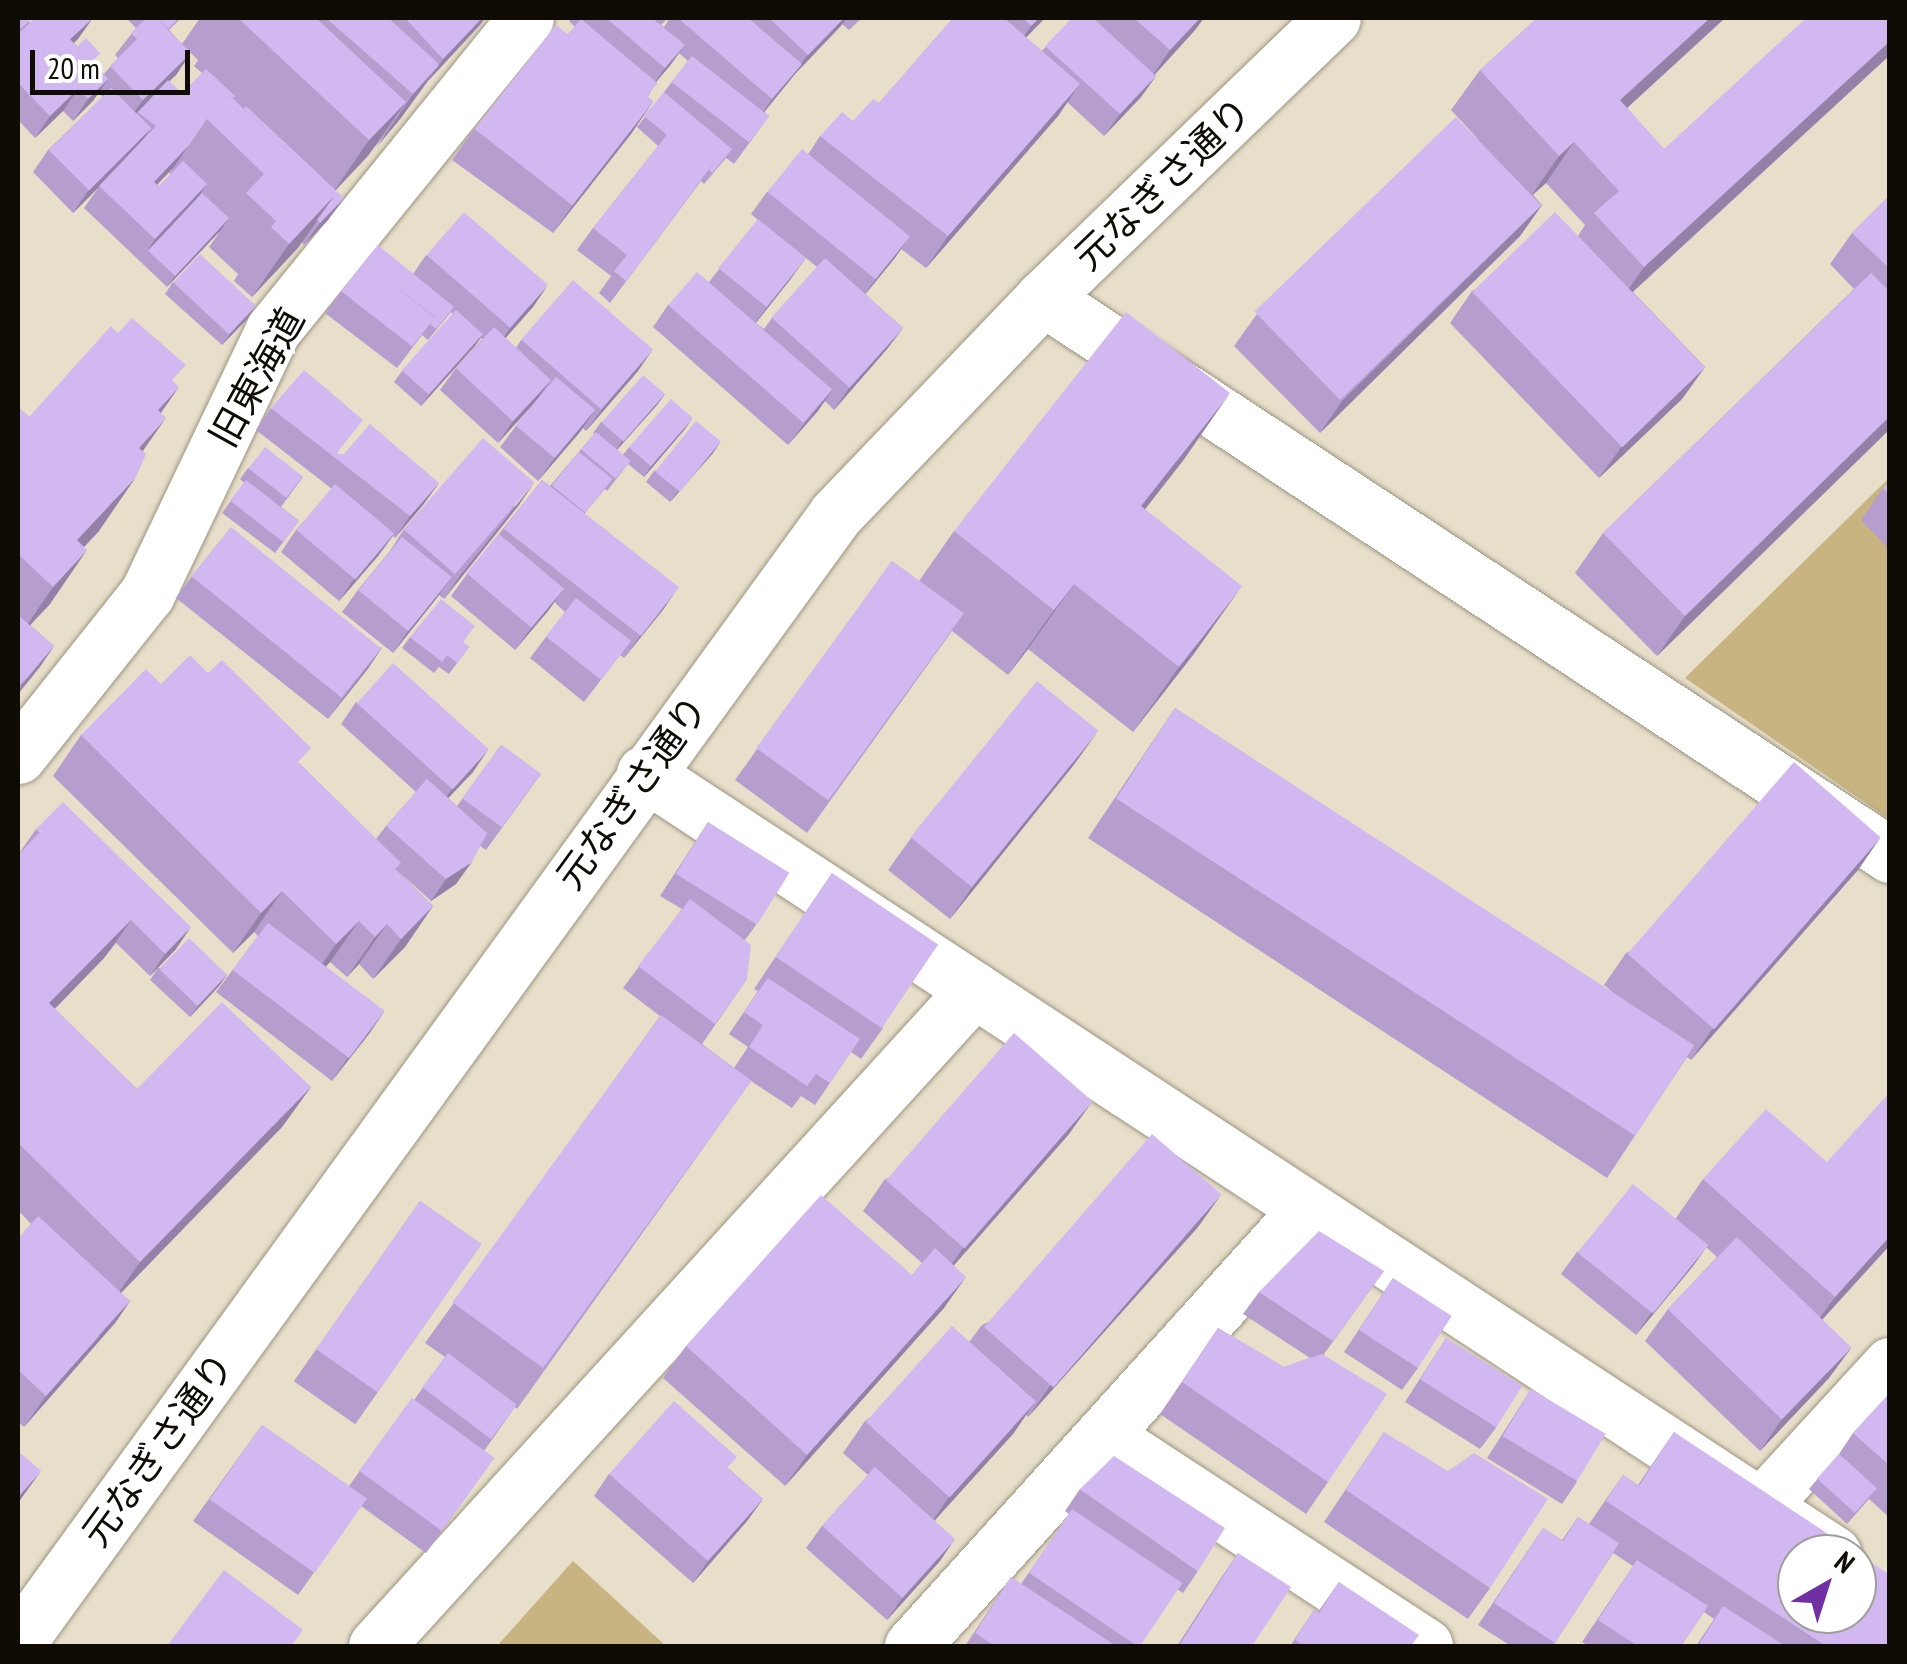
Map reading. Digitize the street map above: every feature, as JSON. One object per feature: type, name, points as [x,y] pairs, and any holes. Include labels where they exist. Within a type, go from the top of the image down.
[{"type":"street","name":"元なぎさ通り","points":[[18,1642],[836,514],[1043,298],[1332,18]]},
{"type":"street","name":"旧東海道","points":[[18,756],[147,594],[274,330],[514,22]]},
{"type":"street","points":[[1043,298],[1890,855]]},
{"type":"street","points":[[644,774],[1803,1534]]},
{"type":"street","points":[[376,1646],[974,990]]},
{"type":"street","points":[[912,1646],[1307,1209]]},
{"type":"street","points":[[1760,1506],[1890,1364]]},
{"type":"street","points":[[1103,1435],[1425,1646]]},
{"type":"shaded area","points":[[1889,478],[1889,819],[1685,678]]},
{"type":"shaded area","points":[[573,1561],[666,1646],[497,1646]]},
{"type":"building","points":[[18,18],[33,18],[18,31]]},
{"type":"building","points":[[35,18],[93,18],[70,39],[108,79],[88,99],[78,89],[50,116],[18,83],[18,34]]},
{"type":"building","points":[[146,18],[156,18],[191,53],[143,100],[110,66],[137,39],[131,33]]},
{"type":"building","points":[[156,18],[179,18],[168,29]]},
{"type":"building","points":[[238,18],[316,18],[406,102],[369,140]]},
{"type":"building","points":[[326,18],[384,18],[439,65],[413,94]]},
{"type":"building","points":[[384,18],[388,18],[438,63],[437,64]]},
{"type":"building","points":[[405,18],[482,18],[443,59]]},
{"type":"building","points":[[606,18],[652,18],[685,45],[665,68]]},
{"type":"building","points":[[678,18],[748,18],[802,64],[772,99]]},
{"type":"building","points":[[769,18],[844,18],[808,55]]},
{"type":"building","points":[[953,18],[1004,18],[1080,84],[948,236],[820,136],[842,112],[853,121],[873,99],[879,103]]},
{"type":"building","points":[[1023,18],[1039,18],[1031,26]]},
{"type":"building","points":[[1072,18],[1093,18],[1156,76],[1120,114],[1045,46]]},
{"type":"building","points":[[1134,18],[1200,18],[1170,50]]},
{"type":"building","points":[[1537,18],[1710,18],[1620,100],[1664,149],[1806,18],[1890,18],[1890,41],[1644,267],[1594,213],[1619,191],[1574,142],[1559,156],[1480,70]]},
{"type":"building","points":[[581,19],[658,83],[644,99],[568,35]]},
{"type":"building","points":[[556,25],[654,101],[572,205],[475,129]]},
{"type":"building","points":[[86,38],[100,53],[92,62],[77,46]]},
{"type":"building","points":[[692,56],[769,116],[749,142],[672,82]]},
{"type":"building","points":[[206,69],[235,96],[229,95],[154,182],[159,186],[183,161],[207,184],[155,239],[99,186],[156,126],[138,112],[168,80],[182,94]]},
{"type":"building","points":[[111,88],[151,128],[89,191],[49,150]]},
{"type":"building","points":[[664,92],[732,149],[712,173],[709,170],[715,161],[673,127],[667,135],[644,116]]},
{"type":"building","points":[[229,95],[335,195],[289,244],[271,227],[276,221],[246,193],[264,174],[207,119]]},
{"type":"building","points":[[246,106],[344,198],[320,223],[317,220],[335,195],[244,109]]},
{"type":"building","points":[[1456,117],[1541,205],[1340,400],[1255,312]]},
{"type":"building","points":[[673,127],[715,161],[626,281],[614,271],[627,255],[593,228]]},
{"type":"building","points":[[802,149],[910,236],[875,279],[767,192]]},
{"type":"building","points":[[202,193],[229,218],[175,276],[148,251]]},
{"type":"building","points":[[1890,195],[1890,269],[1852,233]]},
{"type":"building","points":[[464,212],[548,285],[510,328],[427,255]]},
{"type":"building","points":[[1555,212],[1705,367],[1622,447],[1472,292]]},
{"type":"building","points":[[758,219],[806,258],[767,307],[718,268]]},
{"type":"building","points":[[378,245],[454,307],[436,329],[430,324],[435,317],[364,262]]},
{"type":"building","points":[[200,254],[256,306],[229,334],[173,283]]},
{"type":"building","points":[[825,258],[903,328],[849,388],[771,317]]},
{"type":"building","points":[[364,262],[435,317],[412,347],[341,291]]},
{"type":"building","points":[[697,272],[832,389],[803,423],[668,305]]},
{"type":"building","points":[[1871,273],[1890,292],[1890,416],[1685,616],[1603,533]]},
{"type":"building","points":[[573,280],[653,350],[601,409],[521,340]]},
{"type":"building","points":[[456,310],[483,334],[429,394],[402,370]]},
{"type":"building","points":[[1126,312],[1230,393],[1141,506],[1242,586],[1179,667],[1074,584],[1054,610],[954,531]]},
{"type":"building","points":[[132,318],[186,365],[172,380],[179,387],[158,410],[166,418],[139,448],[146,454],[136,477],[77,540],[87,550],[53,587],[18,554],[18,407],[29,417],[111,326],[118,333]]},
{"type":"building","points":[[494,327],[551,380],[513,421],[456,368]]},
{"type":"building","points":[[304,370],[363,420],[336,454],[344,454],[370,424],[439,483],[410,516],[271,408]]},
{"type":"building","points":[[643,375],[665,394],[624,442],[602,423]]},
{"type":"building","points":[[556,377],[595,410],[555,458],[516,425]]},
{"type":"building","points":[[671,399],[693,418],[651,466],[629,447]]},
{"type":"building","points":[[696,421],[721,441],[680,492],[655,472]]},
{"type":"building","points":[[596,432],[630,461],[616,479],[581,450]]},
{"type":"building","points":[[483,438],[534,483],[455,574],[404,529]]},
{"type":"building","points":[[265,447],[303,477],[286,498],[248,468]]},
{"type":"building","points":[[579,452],[612,479],[585,512],[552,485]]},
{"type":"building","points":[[246,480],[299,521],[283,542],[230,500]]},
{"type":"building","points":[[542,480],[679,587],[641,636],[504,529]]},
{"type":"building","points":[[335,484],[394,533],[355,579],[296,530]]},
{"type":"building","points":[[231,527],[381,648],[341,697],[191,576]]},
{"type":"building","points":[[499,534],[564,589],[531,628],[466,573]]},
{"type":"building","points":[[402,537],[452,577],[408,631],[359,591]]},
{"type":"building","points":[[892,561],[964,613],[828,800],[756,748]]},
{"type":"building","points":[[576,598],[631,641],[601,680],[546,637]]},
{"type":"building","points":[[441,599],[475,626],[463,642],[469,647],[457,663],[447,655],[442,662],[410,637]]},
{"type":"building","points":[[18,615],[54,646],[22,684],[26,678],[18,670]]},
{"type":"building","points":[[190,655],[208,673],[222,660],[311,748],[298,762],[401,863],[395,869],[433,906],[401,939],[387,924],[375,937],[359,921],[336,944],[282,891],[261,913],[81,735],[146,669],[161,684]]},
{"type":"building","points":[[393,663],[489,749],[453,789],[357,703]]},
{"type":"building","points":[[18,670],[26,678],[18,687]]},
{"type":"building","points":[[1037,681],[1098,731],[972,887],[911,837]]},
{"type":"building","points":[[1175,708],[1694,1045],[1635,1136],[1116,799]]},
{"type":"building","points":[[501,745],[541,774],[502,827],[462,798]]},
{"type":"building","points":[[1794,762],[1881,837],[1714,1029],[1627,954]]},
{"type":"building","points":[[427,779],[487,833],[472,862],[446,879],[386,826]]},
{"type":"building","points":[[63,802],[191,927],[165,954],[133,918],[42,830],[36,829]]},
{"type":"building","points":[[708,822],[789,873],[757,925],[676,874]]},
{"type":"building","points":[[42,830],[133,918],[49,1003],[137,1089],[222,1002],[311,1087],[140,1262],[18,1143],[18,855]]},
{"type":"building","points":[[832,873],[938,945],[882,1028],[776,957]]},
{"type":"building","points":[[690,899],[751,945],[747,979],[715,1024],[638,966]]},
{"type":"building","points":[[268,923],[385,1011],[349,1058],[232,970]]},
{"type":"building","points":[[189,938],[227,975],[197,1006],[159,969]]},
{"type":"building","points":[[768,978],[860,1039],[830,1083],[816,1074],[807,1086],[749,1047],[763,1025],[744,1012]]},
{"type":"building","points":[[661,1015],[752,1081],[543,1368],[452,1302]]},
{"type":"building","points":[[1014,1033],[1092,1101],[965,1248],[886,1180]]},
{"type":"building","points":[[1890,1092],[1890,1236],[1835,1297],[1703,1179],[1766,1109],[1827,1162]]},
{"type":"building","points":[[1152,1134],[1221,1194],[1053,1388],[984,1327]]},
{"type":"building","points":[[1633,1184],[1708,1245],[1653,1313],[1578,1252]]},
{"type":"building","points":[[821,1195],[912,1275],[935,1248],[966,1277],[807,1455],[686,1346]]},
{"type":"building","points":[[420,1201],[481,1244],[378,1392],[316,1349]]},
{"type":"building","points":[[38,1216],[130,1301],[98,1336],[18,1264],[18,1239]]},
{"type":"building","points":[[1319,1231],[1384,1271],[1333,1341],[1259,1292]]},
{"type":"building","points":[[1737,1237],[1851,1347],[1782,1419],[1668,1309]]},
{"type":"building","points":[[18,1264],[99,1336],[46,1396],[18,1370]]},
{"type":"building","points":[[1393,1278],[1452,1316],[1418,1368],[1359,1330]]},
{"type":"building","points":[[952,1326],[1036,1402],[950,1497],[866,1422]]},
{"type":"building","points":[[1218,1328],[1284,1367],[1322,1354],[1387,1394],[1328,1482],[1182,1382]]},
{"type":"building","points":[[1446,1338],[1522,1386],[1496,1427],[1420,1380]]},
{"type":"building","points":[[448,1353],[517,1405],[491,1439],[422,1387]]},
{"type":"building","points":[[1531,1389],[1606,1434],[1577,1481],[1503,1436]]},
{"type":"building","points":[[1890,1393],[1890,1466],[1853,1433]]},
{"type":"building","points":[[412,1398],[495,1458],[442,1531],[359,1471]]},
{"type":"building","points":[[674,1401],[737,1457],[727,1468],[763,1499],[708,1561],[609,1474]]},
{"type":"building","points":[[262,1425],[367,1498],[315,1573],[210,1500]]},
{"type":"building","points":[[1384,1432],[1448,1471],[1474,1453],[1548,1499],[1490,1588],[1346,1490]]},
{"type":"building","points":[[1674,1432],[1828,1534],[1777,1534],[1777,1614],[1606,1501],[1623,1475],[1639,1486]]},
{"type":"building","points":[[18,1451],[41,1471],[18,1497]]},
{"type":"building","points":[[1839,1454],[1877,1488],[1855,1513],[1817,1479]]},
{"type":"building","points":[[1114,1456],[1225,1528],[1198,1571],[1080,1489]]},
{"type":"building","points":[[875,1467],[955,1539],[902,1598],[822,1526]]},
{"type":"building","points":[[1072,1509],[1182,1583],[1137,1646],[1029,1573]]},
{"type":"building","points":[[1578,1517],[1619,1543],[1555,1643],[1494,1603],[1543,1528],[1563,1541]]},
{"type":"building","points":[[1238,1553],[1291,1587],[1252,1646],[1179,1646]]},
{"type":"building","points":[[1637,1560],[1708,1606],[1681,1646],[1638,1646],[1598,1620]]},
{"type":"building","points":[[1877,1566],[1890,1575],[1890,1646],[1826,1646],[1808,1634],[1877,1634]]},
{"type":"building","points":[[224,1570],[303,1630],[291,1646],[167,1646]]},
{"type":"building","points":[[1011,1577],[1116,1646],[995,1646],[975,1633]]},
{"type":"building","points":[[1339,1582],[1419,1635],[1411,1646],[1305,1646],[1295,1640]]},
{"type":"building","points":[[1723,1606],[1782,1644],[1698,1646]]}]
